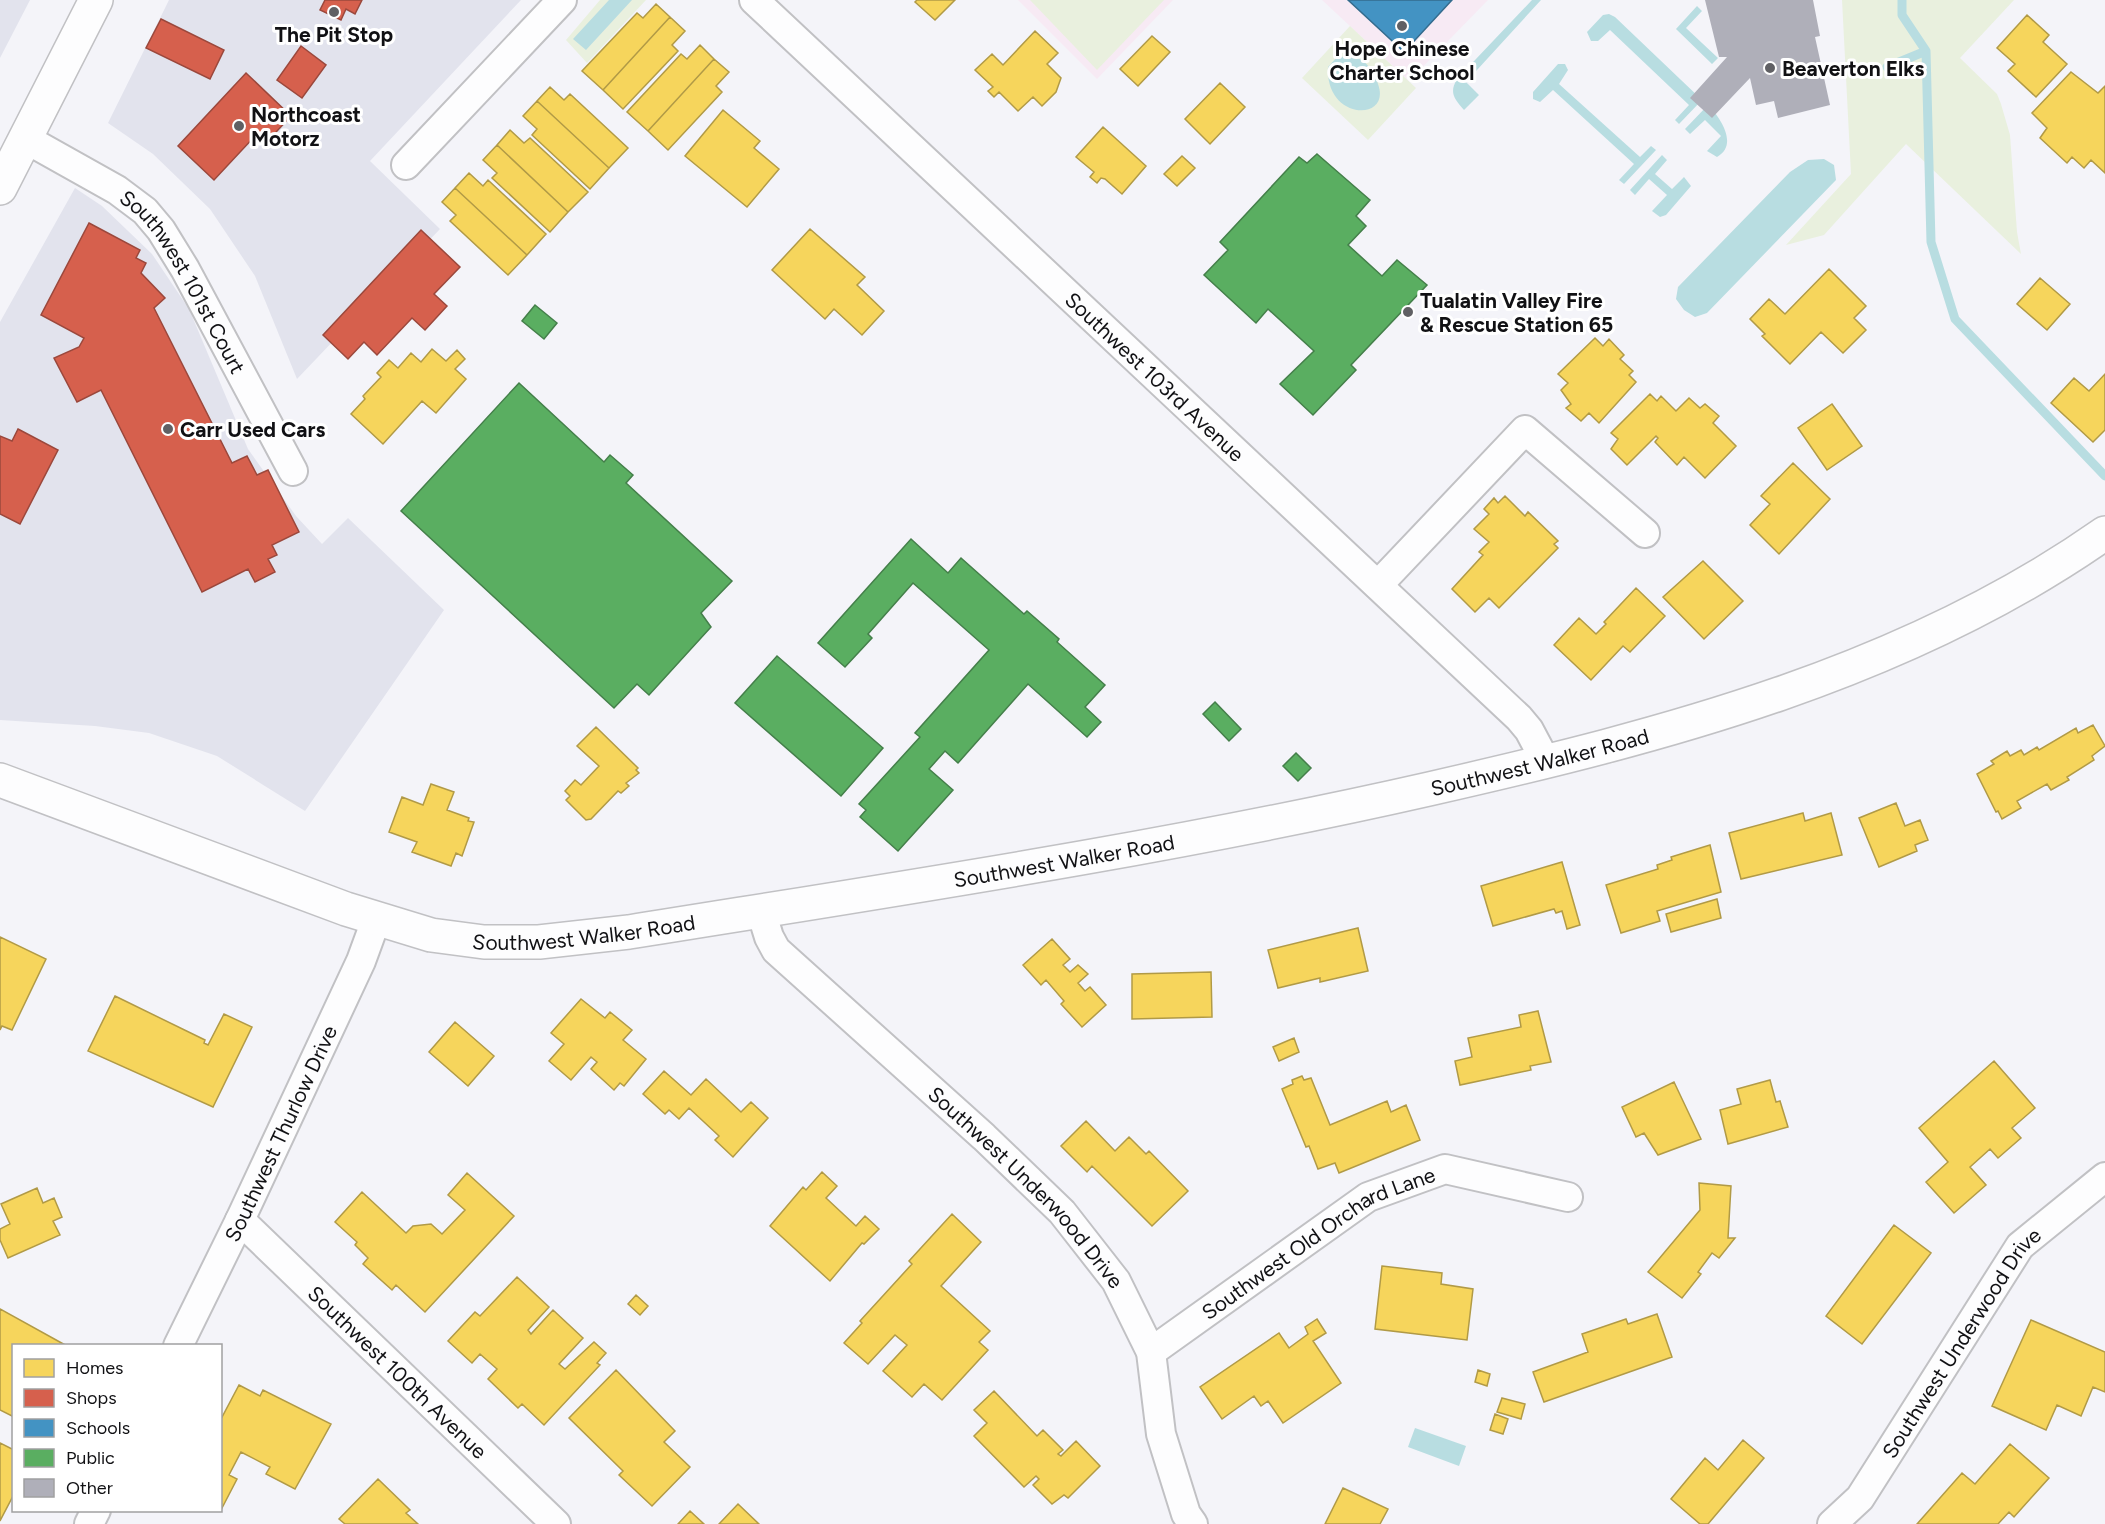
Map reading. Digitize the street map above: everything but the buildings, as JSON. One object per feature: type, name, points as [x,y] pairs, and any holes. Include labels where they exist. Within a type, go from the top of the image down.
[{"type":"main road","points":[[0,188],[96,0]]},
{"type":"main road","name":"Southwest Walker Road","points":[[0,780],[376,920],[431,935],[484,942],[539,942],[629,932],[1241,829],[1546,762],[1683,724],[1833,675],[1963,619],[2017,590],[2105,534]]},
{"type":"street","points":[[406,165],[562,0]]},
{"type":"street","name":"Southwest 103rd Avenue","points":[[754,0],[1519,718],[1529,730],[1546,762]]},
{"type":"street","name":"Southwest 101st Court","points":[[26,139],[117,190],[145,211],[161,230],[185,269],[293,471]]},
{"type":"street","points":[[1378,585],[1526,430],[1645,533]]},
{"type":"street","name":"Southwest Underwood Drive","points":[[761,911],[769,938],[776,950],[984,1137],[1062,1212],[1116,1281],[1151,1352],[1161,1434],[1186,1514],[1193,1524]]},
{"type":"street","name":"Southwest Thurlow Drive","points":[[179,1344],[240,1220],[361,961],[376,920]]},
{"type":"street","name":"Southwest Old Orchard Lane","points":[[1151,1352],[1368,1197],[1444,1169],[1568,1197]]},
{"type":"street","name":"Southwest Underwood Drive","points":[[1832,1524],[1860,1498],[2020,1246],[2105,1177]]},
{"type":"street","name":"Southwest 100th Avenue","points":[[240,1220],[556,1524]]},
{"type":"shaded area","points":[[0,0],[30,0],[0,58]]},
{"type":"shaded area","points":[[169,0],[521,0],[370,161],[440,229],[297,379],[255,276],[210,209],[153,154],[108,123]]},
{"type":"shaded area","points":[[1018,0],[1173,0],[1097,79]]},
{"type":"shaded area","points":[[1322,0],[1488,0],[1409,81]]},
{"type":"shaded area","points":[[75,188],[102,206],[152,254],[189,309],[248,449],[296,516],[322,544],[348,518],[444,610],[305,811],[217,756],[149,733],[95,726],[0,720],[0,322]]},
{"type":"green space","points":[[600,0],[646,0],[587,63],[566,40]]},
{"type":"green space","points":[[1030,0],[1164,0],[1097,70]]},
{"type":"green space","points":[[1842,0],[2014,0],[1960,58],[1997,94],[2001,104],[2010,135],[2017,232],[2021,254],[1906,144],[1824,235],[1786,245],[1851,174]]},
{"type":"green space","points":[[1350,26],[1416,88],[1368,140],[1302,78]]},
{"type":"water","points":[[609,0],[632,0],[586,50],[573,39]]},
{"type":"water","points":[[1532,0],[1541,0],[1466,82],[1479,95],[1464,110],[1453,92],[1457,79]]},
{"type":"water","points":[[1697,6],[1702,11],[1686,28],[1718,58],[1712,64],[1676,29]]},
{"type":"water","points":[[1609,14],[1615,17],[1702,100],[1679,124],[1675,120],[1689,105],[1610,30],[1598,41],[1591,41],[1587,32],[1603,15]]},
{"type":"water","points":[[1355,56],[1370,67],[1378,84],[1380,96],[1376,105],[1368,110],[1357,110],[1346,106],[1337,98],[1330,85],[1328,67],[1337,57]]},
{"type":"water","points":[[1558,64],[1565,64],[1568,70],[1559,84],[1640,157],[1651,146],[1656,150],[1624,184],[1619,180],[1634,164],[1553,90],[1540,102],[1533,99],[1533,92]]},
{"type":"water","points":[[1708,105],[1718,116],[1727,138],[1727,146],[1717,157],[1707,151],[1721,136],[1705,120],[1690,134],[1685,129]]},
{"type":"water","points":[[1662,155],[1667,160],[1655,174],[1672,189],[1684,177],[1691,186],[1666,215],[1660,217],[1652,211],[1667,195],[1649,179],[1635,195],[1630,190]]},
{"type":"water","points":[[1824,159],[1834,165],[1836,180],[1707,313],[1695,317],[1684,310],[1676,299],[1678,287],[1790,172],[1808,160]]},
{"type":"water","points":[[1415,1428],[1466,1446],[1459,1466],[1408,1447]]},
{"type":"waterway","points":[[1902,0],[1902,15],[1926,51],[1931,242],[1955,319],[2105,476]]},
{"type":"waterway","points":[[1887,67],[1926,51]]},
{"type":"place","name":"The Pit Stop","points":[[334,12]]},
{"type":"place","name":"Hope Chinese Charter School","points":[[1402,26]]},
{"type":"place","name":"Beaverton Elks","points":[[1770,68]]},
{"type":"place","name":"Northcoast Motorz","points":[[239,126]]},
{"type":"place","name":"Tualatin Valley Fire & Rescue Station 65","points":[[1408,312]]},
{"type":"place","name":"Carr Used Cars","points":[[168,429]]}]
